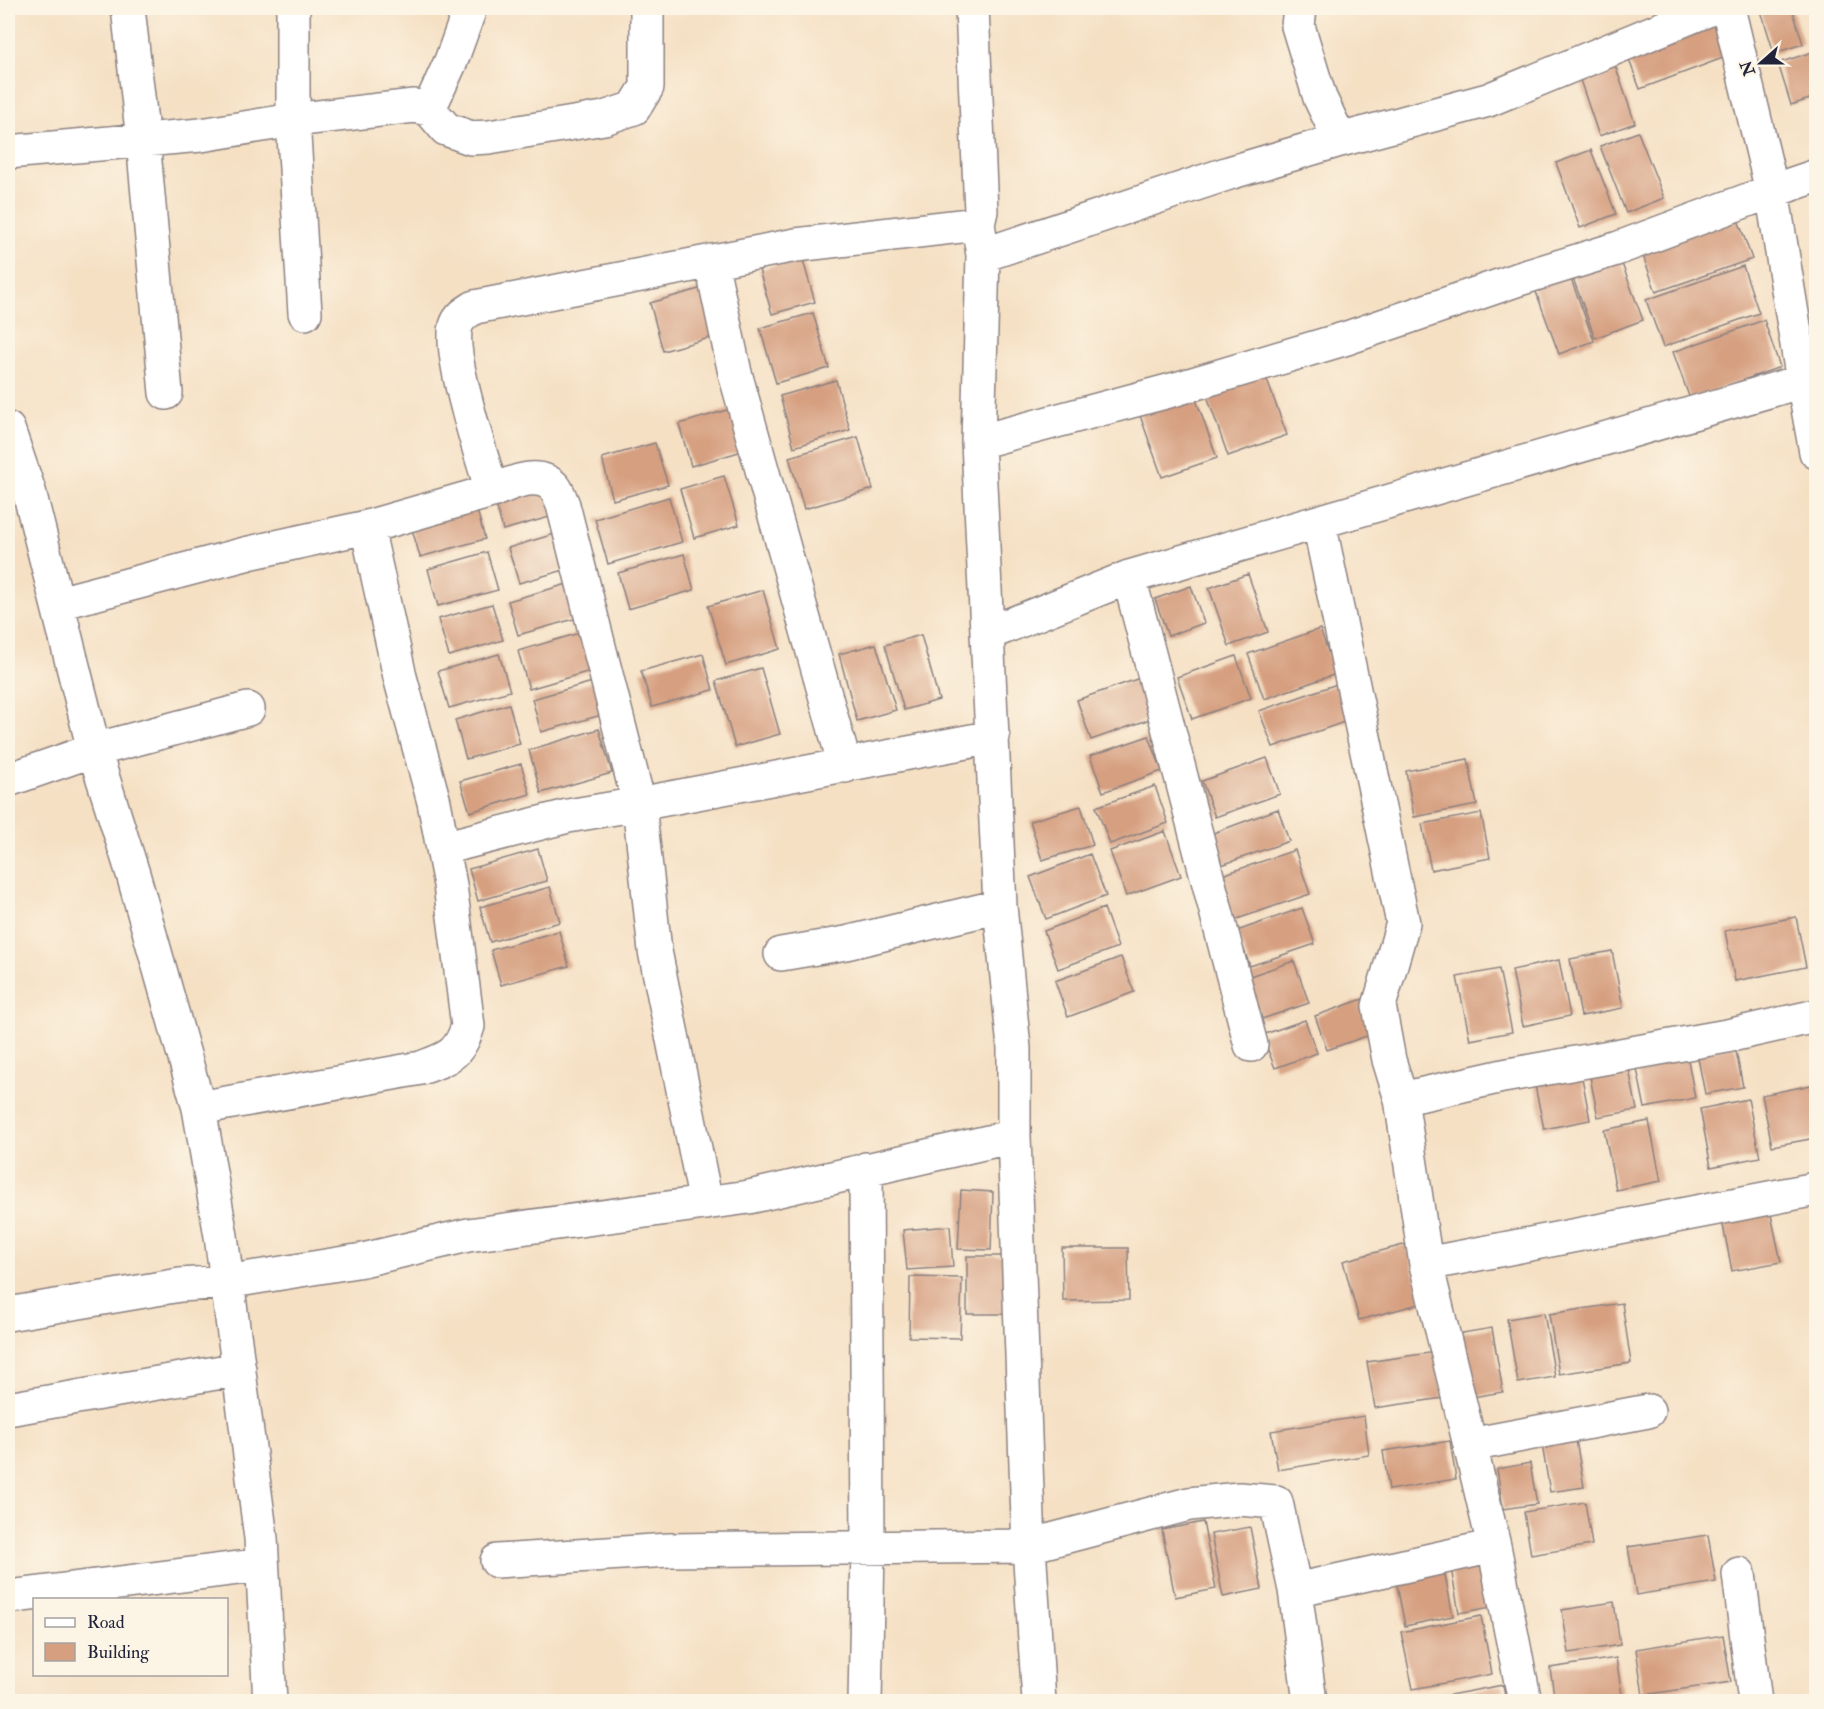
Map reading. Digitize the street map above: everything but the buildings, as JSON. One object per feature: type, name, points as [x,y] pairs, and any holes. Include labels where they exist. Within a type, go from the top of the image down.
[{"type":"street","points":[[128,8],[166,393]]},
{"type":"street","points":[[293,8],[293,120],[305,313]]},
{"type":"street","points":[[429,109],[451,61],[468,8]]},
{"type":"street","points":[[8,152],[201,135],[293,120],[414,106],[429,109],[446,129],[471,138],[604,118],[634,108],[647,87],[647,8]]},
{"type":"street","points":[[972,8],[981,212],[978,442],[1000,906],[1014,1048],[1014,1137],[1029,1546],[1039,1701]]},
{"type":"street","points":[[1300,8],[1298,26],[1320,98],[1340,140]]},
{"type":"street","points":[[492,491],[453,342],[456,324],[462,315],[475,307],[796,245],[980,239],[1229,173],[1488,100],[1712,8]]},
{"type":"street","points":[[1728,8],[1772,191],[1810,401],[1816,452]]},
{"type":"street","points":[[978,442],[1176,389],[1347,338],[1519,279],[1616,249],[1816,176]]},
{"type":"street","points":[[711,261],[735,373],[845,766]]},
{"type":"street","points":[[987,634],[1129,578],[1319,523],[1810,401]]},
{"type":"street","points":[[8,429],[29,491],[94,750],[133,874],[199,1108],[221,1236],[261,1538],[270,1701]]},
{"type":"street","points":[[58,603],[249,553],[367,527],[492,491],[521,478],[540,480],[554,486],[563,505],[639,804],[655,951],[706,1203]]},
{"type":"street","points":[[1319,523],[1403,923],[1378,1006],[1389,1060],[1401,1099],[1426,1264],[1494,1546],[1525,1701]]},
{"type":"street","points":[[199,1108],[422,1068],[446,1059],[462,1044],[468,1026],[450,885],[434,802],[400,677],[367,527]]},
{"type":"street","points":[[1129,578],[1251,1045]]},
{"type":"street","points":[[8,780],[94,750],[248,709]]},
{"type":"street","points":[[443,848],[568,816],[993,737]]},
{"type":"street","points":[[781,954],[846,943],[1000,906]]},
{"type":"street","points":[[1401,1099],[1503,1076],[1727,1036],[1816,1017]]},
{"type":"street","points":[[8,1314],[180,1285],[226,1282],[363,1260],[468,1235],[748,1197],[1014,1137]]},
{"type":"street","points":[[865,1701],[868,1548],[866,1169]]},
{"type":"street","points":[[1426,1264],[1816,1189]]},
{"type":"street","points":[[8,1409],[238,1369]]},
{"type":"street","points":[[1470,1445],[1648,1411]]},
{"type":"street","points":[[497,1561],[669,1551],[1029,1546],[1189,1504],[1239,1499],[1276,1502],[1295,1590],[1310,1701]]},
{"type":"street","points":[[1295,1590],[1494,1546]]},
{"type":"street","points":[[8,1597],[262,1564]]},
{"type":"street","points":[[1739,1575],[1755,1701]]}]
